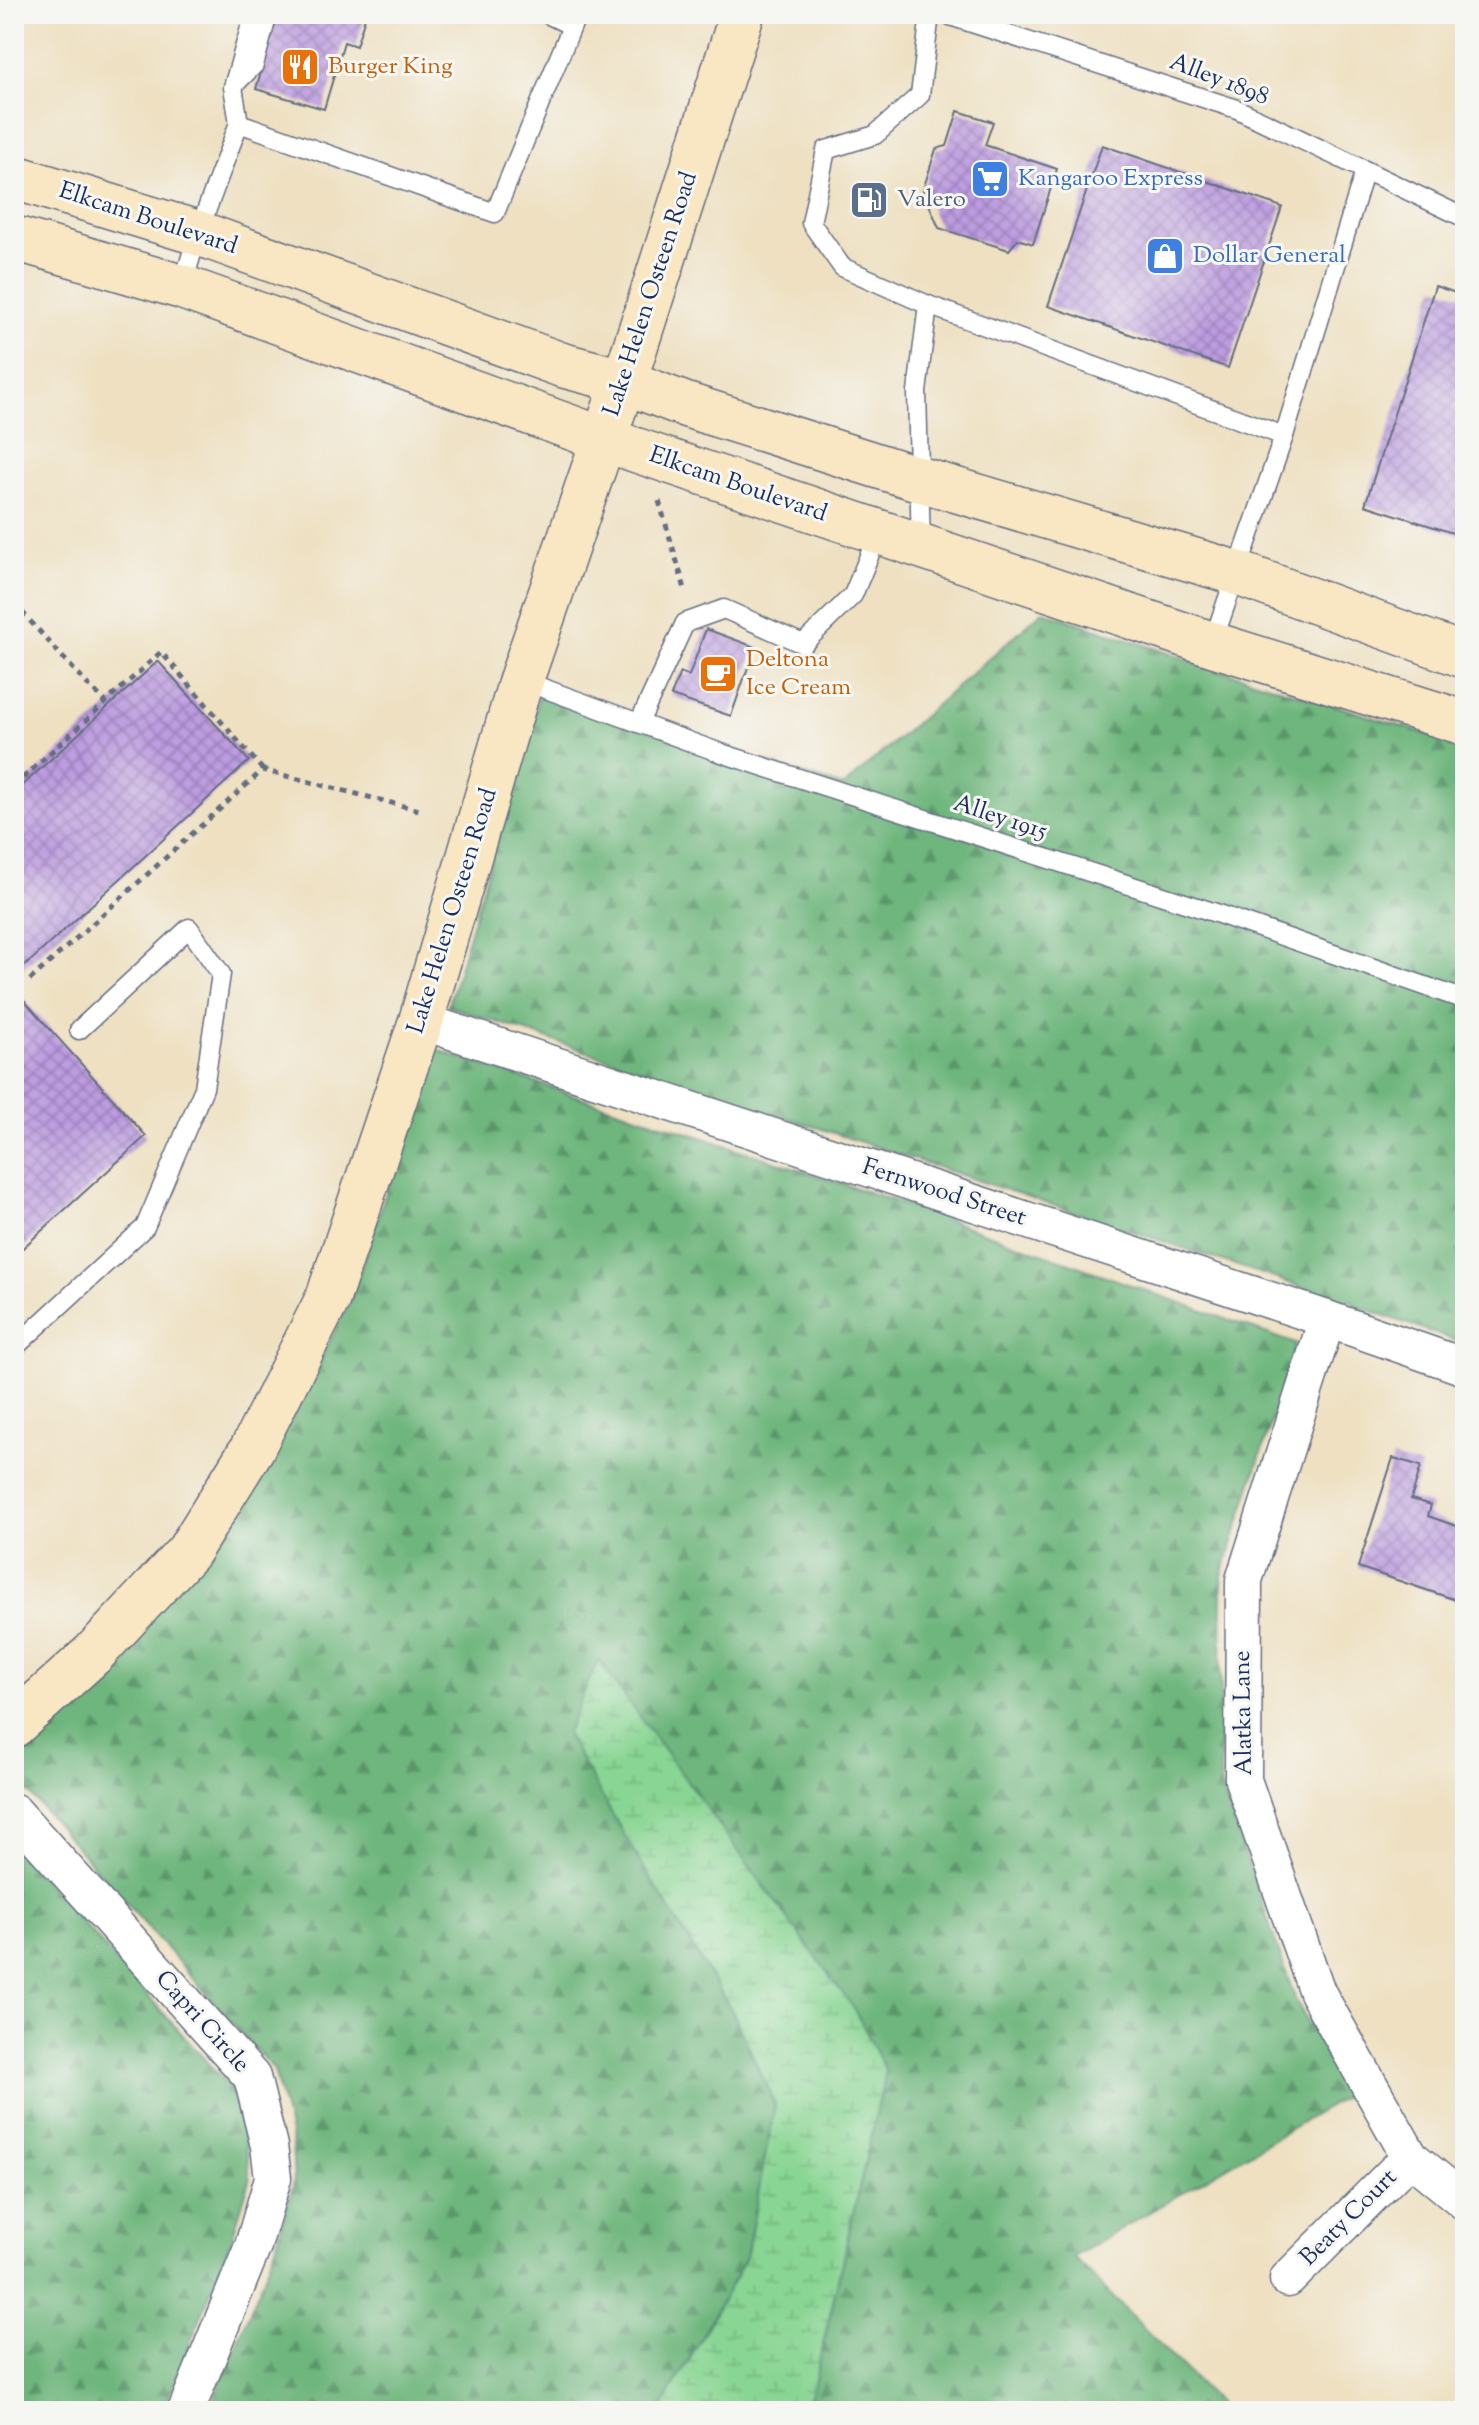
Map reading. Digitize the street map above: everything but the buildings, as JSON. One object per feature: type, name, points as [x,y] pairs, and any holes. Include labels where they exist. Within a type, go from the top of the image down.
[{"type":"street","name":"Lake Helen Osteen Road","points":[[14,1725],[93,1654],[188,1552],[252,1449],[328,1298],[421,1021],[521,680],[623,381],[742,14]]},
{"type":"street","name":"Elkcam Boulevard","points":[[14,177],[198,233],[562,365],[623,381],[686,405],[919,479],[1237,573],[1465,656]]},
{"type":"street","name":"Elkcam Boulevard","points":[[14,238],[182,287],[603,439],[1212,644],[1465,723]]},
{"type":"street","name":"Fernwood Street","points":[[421,1021],[1465,1367]]},
{"type":"street","name":"Alatka Lane","points":[[1327,1319],[1244,1580],[1243,1780],[1317,1992],[1410,2157],[1465,2202]]},
{"type":"street","name":"Capri Circle","points":[[14,1812],[252,2077],[269,2146],[273,2178],[253,2246],[186,2411]]},
{"type":"street","name":"Beaty Court","points":[[1288,2279],[1410,2157]]},
{"type":"lane","points":[[182,287],[198,233],[239,123],[233,87],[254,14]]},
{"type":"lane","points":[[233,87],[254,65],[268,14]]},
{"type":"lane","points":[[239,123],[495,213],[574,20],[547,14]]},
{"type":"lane","points":[[930,14],[920,95],[875,135],[826,150],[811,223],[842,267],[928,305],[1284,436]]},
{"type":"lane","name":"Alley 1898","points":[[944,14],[1237,109],[1465,218]]},
{"type":"lane","points":[[1212,644],[1284,436],[1365,170]]},
{"type":"lane","points":[[921,546],[917,392],[928,305]]},
{"type":"lane","points":[[639,723],[685,623],[724,609],[803,644],[853,595],[879,532]]},
{"type":"lane","name":"Alley 1915","points":[[521,680],[718,752],[1219,914],[1465,1000]]},
{"type":"lane","points":[[14,1348],[145,1227],[204,1088],[221,974],[189,928],[79,1030]]},
{"type":"path","points":[[657,492],[685,589]]},
{"type":"path","points":[[14,603],[106,702]]},
{"type":"path","points":[[14,786],[161,652],[263,770],[419,810]]},
{"type":"path","points":[[30,980],[263,770]]},
{"type":"green space","points":[[1043,611],[1465,746],[1465,1344],[1354,1305],[1355,1302],[1335,1298],[448,1006],[541,690],[843,787]]},
{"type":"green space","points":[[434,1049],[904,1204],[1296,1344],[1222,1576],[1220,1783],[1296,2001],[1348,2095],[1073,2257],[1226,2411],[804,2411],[813,2388],[886,2071],[630,1845],[732,2011],[775,2105],[746,2258],[660,2411],[209,2411],[275,2250],[294,2182],[292,2141],[274,2070],[14,1776],[14,1753],[108,1668],[271,1458],[350,1301]]},
{"type":"green space","points":[[598,1660],[855,2010],[886,2071],[813,2388],[804,2411],[660,2411],[746,2258],[775,2105],[732,2011],[566,1734]]},
{"type":"green space","points":[[14,1846],[231,2089],[247,2152],[250,2179],[231,2241],[163,2411],[14,2411]]},
{"type":"place","name":"Burger King","points":[[300,67]]},
{"type":"place","name":"Kangaroo Express","points":[[990,179]]},
{"type":"place","name":"Valero","points":[[869,200]]},
{"type":"place","name":"Dollar General","points":[[1165,256]]},
{"type":"place","name":"Deltona Ice Cream","points":[[718,674]]}]
